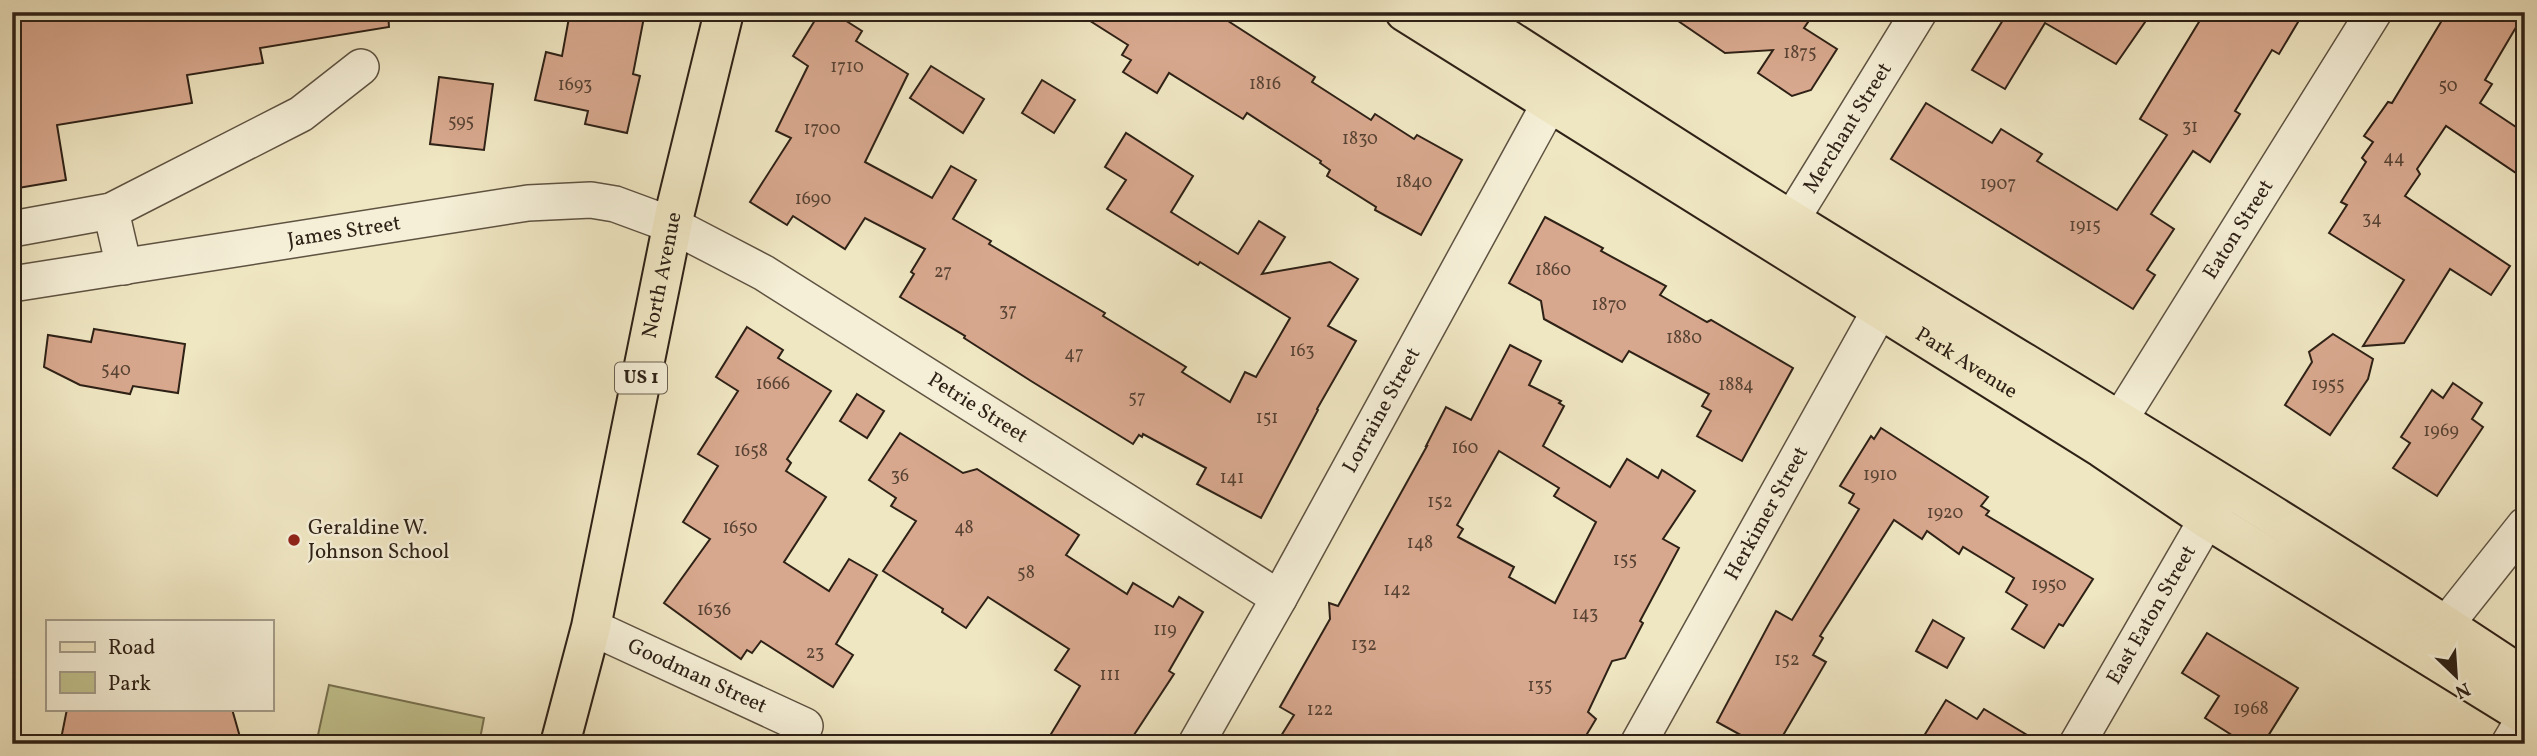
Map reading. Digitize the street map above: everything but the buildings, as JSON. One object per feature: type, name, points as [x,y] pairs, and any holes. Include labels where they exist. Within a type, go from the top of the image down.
[{"type":"main road","name":"North Avenue","points":[[559,744],[592,627],[672,225],[724,12]]},
{"type":"main road","name":"Park Avenue","points":[[1405,12],[1459,21],[1557,89],[2435,639],[2525,678]]},
{"type":"main road","name":"Park Avenue","points":[[2435,639],[2525,716]]},
{"type":"street","name":"Merchant Street","points":[[1784,231],[1919,12]]},
{"type":"street","name":"Eaton Street","points":[[2110,434],[2374,12]]},
{"type":"street","points":[[12,229],[111,211],[301,114],[361,67]]},
{"type":"street","name":"Lorraine Street","points":[[1196,744],[1279,598],[1557,89]]},
{"type":"street","name":"James Street","points":[[12,284],[559,200],[591,200],[615,204],[672,225]]},
{"type":"street","points":[[111,211],[124,267]]},
{"type":"street","name":"Petrie Street","points":[[672,225],[764,273],[1279,598]]},
{"type":"street","name":"Herkimer Street","points":[[1638,744],[1888,296]]},
{"type":"street","name":"East Eaton Street","points":[[2077,744],[2217,504]]},
{"type":"street","points":[[2435,639],[2525,525]]},
{"type":"street","name":"Goodman Street","points":[[592,627],[805,726]]},
{"type":"street","points":[[2509,744],[2525,716]]},
{"type":"green space","points":[[329,685],[484,718],[479,744],[316,744]]},
{"type":"place","name":"Geraldine W. Johnson School","points":[[294,540]]}]
